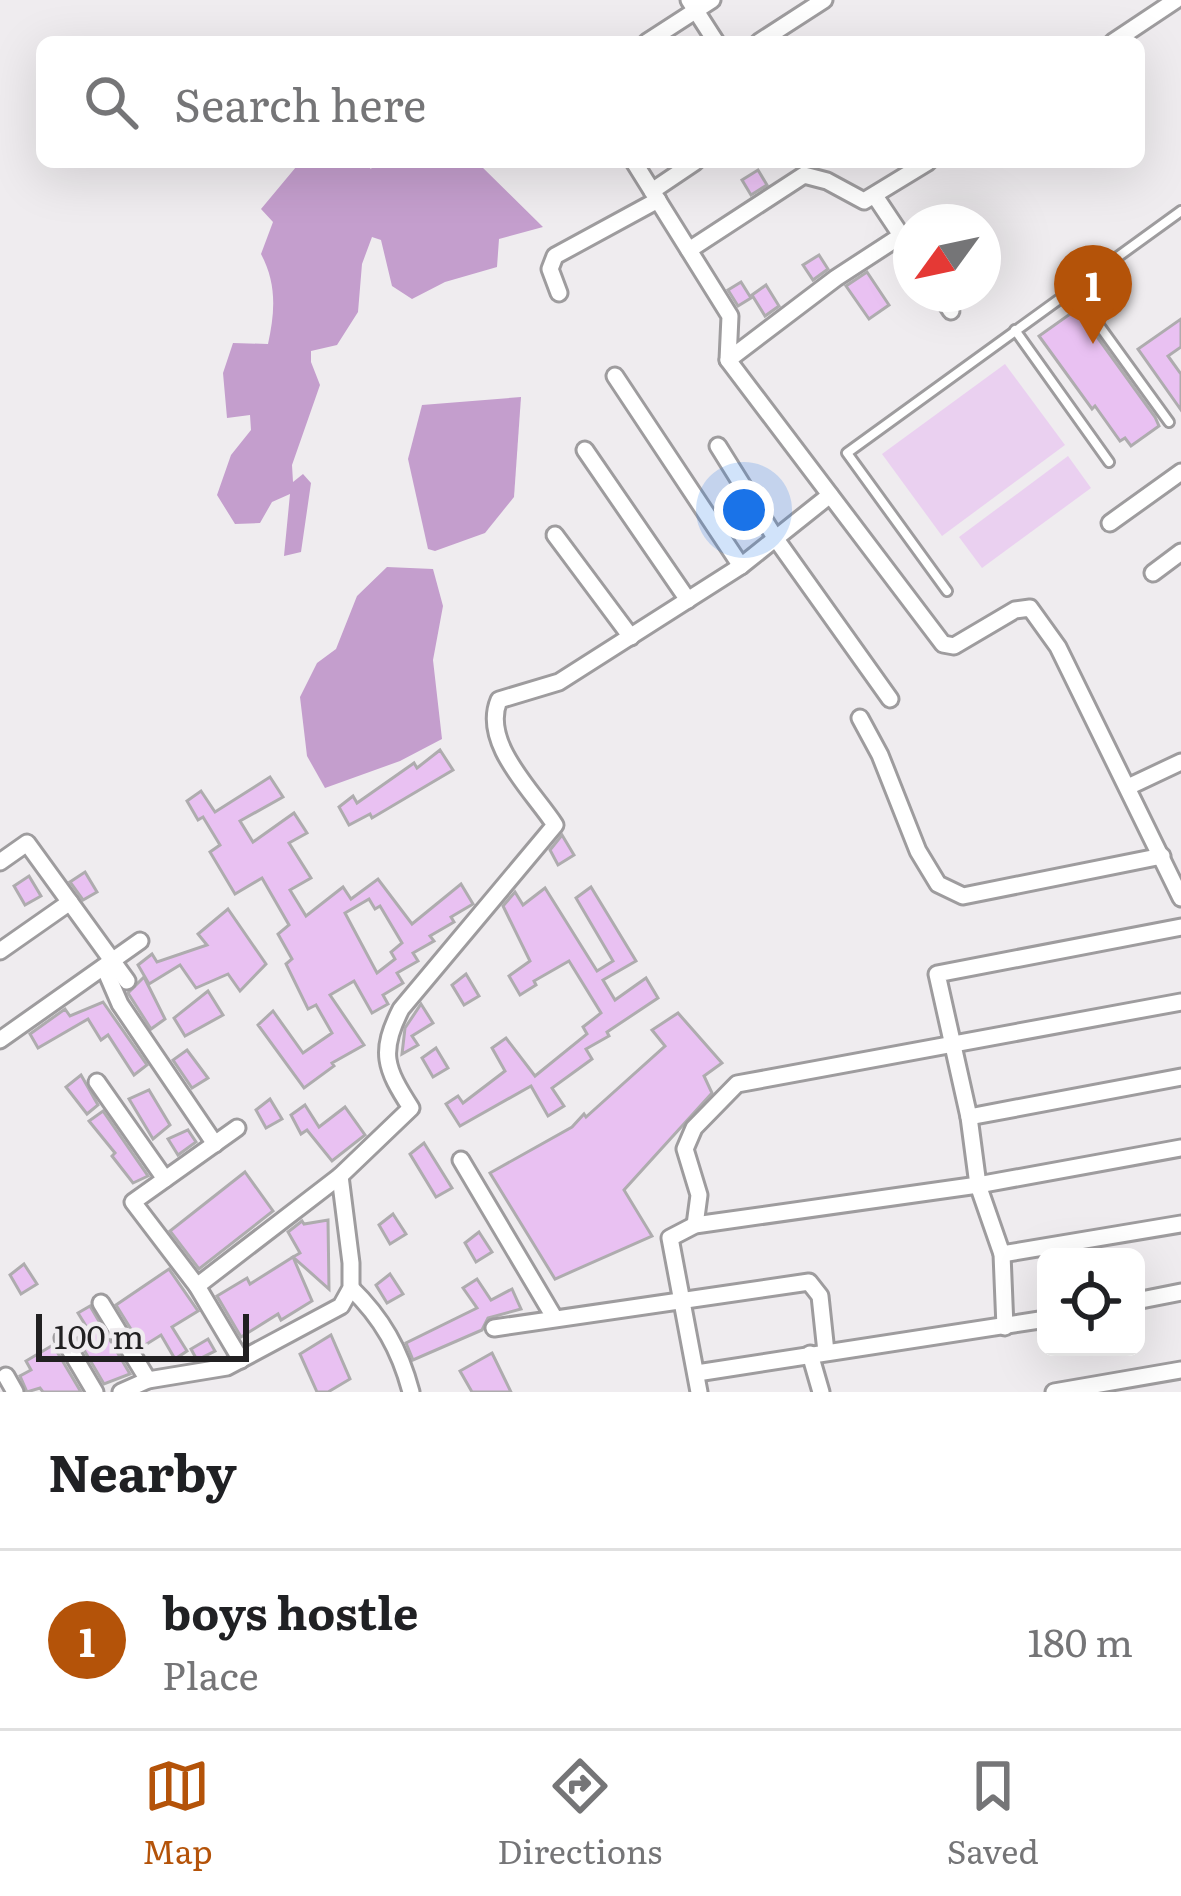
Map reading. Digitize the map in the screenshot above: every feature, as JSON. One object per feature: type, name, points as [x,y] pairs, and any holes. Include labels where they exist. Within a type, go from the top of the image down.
[{"type":"street","points":[[654,36],[692,5],[712,0]]},
{"type":"street","points":[[769,36],[824,0]]},
{"type":"street","points":[[1122,36],[1176,0]]},
{"type":"street","points":[[692,5],[712,36]]},
{"type":"street","points":[[638,168],[730,316],[728,360],[943,644],[954,646],[1016,610],[1030,608],[1058,647],[1181,898]]},
{"type":"street","points":[[560,293],[550,269],[555,256],[655,195],[688,168]]},
{"type":"street","points":[[689,250],[800,169],[865,201],[919,168]]},
{"type":"street","points":[[875,196],[893,223]]},
{"type":"street","points":[[728,360],[836,278],[893,250]]},
{"type":"street","points":[[615,376],[741,566]]},
{"type":"street","points":[[718,446],[776,539],[890,699]]},
{"type":"street","points":[[585,450],[688,600]]},
{"type":"street","points":[[1110,523],[1181,472]]},
{"type":"street","points":[[196,1286],[340,1176],[411,1108],[392,1078],[384,1041],[401,1009],[555,825],[496,738],[493,715],[499,700],[559,682],[741,566],[830,495]]},
{"type":"street","points":[[555,535],[631,637]]},
{"type":"street","points":[[1153,573],[1181,552]]},
{"type":"street","points":[[860,718],[918,851],[938,884],[964,896],[1162,856]]},
{"type":"street","points":[[1128,787],[1181,762]]},
{"type":"street","points":[[0,862],[27,843],[108,964],[120,1004],[215,1144]]},
{"type":"street","points":[[0,951],[70,902]]},
{"type":"street","points":[[1004,1327],[1002,1254],[978,1185],[969,1117],[937,974],[1181,927]]},
{"type":"street","points":[[0,1040],[140,941]]},
{"type":"street","points":[[108,964],[127,982]]},
{"type":"street","points":[[695,1226],[699,1195],[685,1149],[694,1128],[736,1084],[1181,1002]]},
{"type":"street","points":[[969,1117],[1181,1077]]},
{"type":"street","points":[[98,1082],[165,1179]]},
{"type":"street","points":[[237,1128],[134,1202],[196,1286],[241,1360]]},
{"type":"street","points":[[699,1392],[670,1238],[695,1226],[978,1185],[1181,1148]]},
{"type":"street","points":[[460,1160],[554,1317]]},
{"type":"street","points":[[121,1392],[148,1380],[227,1367],[340,1306],[351,1288],[340,1176]]},
{"type":"street","points":[[1002,1254],[1181,1224]]},
{"type":"street","points":[[494,1328],[809,1282],[820,1295],[821,1392]]},
{"type":"street","points":[[351,1288],[382,1321],[398,1348],[411,1392]]},
{"type":"street","points":[[1145,1299],[1181,1292]]},
{"type":"street","points":[[101,1303],[148,1380]]},
{"type":"street","points":[[697,1373],[1037,1321]]},
{"type":"street","points":[[64,1338],[94,1392]]},
{"type":"street","points":[[1054,1392],[1181,1370]]},
{"type":"street","points":[[6,1376],[16,1392]]},
{"type":"lane","points":[[947,591],[847,453],[1180,214]]},
{"type":"lane","points":[[1072,288],[1169,422]]},
{"type":"lane","points":[[1015,329],[1109,462]]},
{"type":"shaded area","points":[[295,168],[483,168],[543,227],[499,239],[497,267],[445,282],[412,299],[392,286],[381,240],[372,237],[362,264],[358,312],[337,345],[311,351],[320,385],[292,465],[293,482],[303,474],[311,483],[301,552],[284,556],[290,494],[272,502],[260,523],[235,524],[217,495],[231,455],[251,430],[250,415],[227,418],[223,373],[233,343],[268,344],[272,321],[270,276],[261,254],[273,222],[261,209]]},
{"type":"shaded area","points":[[1005,364],[1065,445],[942,536],[882,454]]},
{"type":"shaded area","points":[[521,397],[514,497],[485,533],[435,551],[428,549],[408,459],[422,405]]},
{"type":"shaded area","points":[[1068,456],[1091,488],[982,568],[959,537]]},
{"type":"shaded area","points":[[387,567],[433,569],[443,606],[433,660],[442,739],[400,761],[325,788],[307,756],[300,697],[317,663],[336,649],[357,596]]},
{"type":"building","points":[[758,170],[767,185],[751,195],[742,180]]},
{"type":"building","points":[[819,255],[828,269],[813,280],[803,265]]},
{"type":"building","points":[[867,272],[889,305],[869,319],[846,286]]},
{"type":"building","points":[[741,282],[751,298],[738,306],[728,290]]},
{"type":"building","points":[[766,285],[779,306],[765,316],[752,295]]},
{"type":"building","points":[[1077,309],[1159,426],[1131,446],[1125,438],[1120,441],[1095,406],[1092,409],[1039,336]]},
{"type":"building","points":[[1181,319],[1181,347],[1168,356],[1181,374],[1181,410],[1138,349]]},
{"type":"building","points":[[440,750],[453,770],[372,818],[370,814],[349,825],[339,807],[353,796],[357,803]]},
{"type":"building","points":[[270,777],[283,797],[240,821],[253,842],[294,813],[307,833],[289,843],[311,878],[290,890],[306,916],[343,887],[351,899],[378,879],[412,924],[461,884],[473,904],[430,936],[434,941],[413,953],[418,961],[397,973],[403,983],[383,995],[388,1004],[372,1013],[354,981],[330,995],[364,1045],[332,1063],[304,1088],[258,1025],[273,1011],[303,1053],[332,1033],[316,1005],[308,1009],[286,964],[292,959],[278,934],[289,925],[262,878],[235,894],[210,852],[220,845],[187,801],[201,791],[215,812]],"holes":[[[369,899],[375,909],[380,906],[402,943],[391,952],[395,959],[377,973],[345,913]]]},
{"type":"building","points":[[562,835],[574,855],[558,865],[550,850]]},
{"type":"building","points":[[85,872],[97,892],[83,900],[70,882]]},
{"type":"building","points":[[29,876],[41,896],[25,905],[14,886]]},
{"type":"building","points":[[591,887],[636,961],[603,980],[615,1000],[646,978],[658,998],[586,1049],[592,1059],[552,1088],[564,1106],[548,1116],[531,1086],[460,1126],[446,1104],[458,1096],[463,1103],[505,1071],[492,1048],[506,1038],[535,1076],[587,1034],[583,1027],[601,1013],[569,961],[520,995],[509,976],[530,961],[503,906],[515,892],[523,905],[545,888],[597,971],[613,961],[576,898]]},
{"type":"building","points":[[228,909],[266,964],[240,991],[228,974],[196,988],[180,965],[149,984],[138,965],[152,954],[157,962],[207,945],[198,934]]},
{"type":"building","points":[[466,974],[479,996],[464,1005],[452,985]]},
{"type":"building","points":[[144,977],[165,1019],[151,1029],[128,993]]},
{"type":"building","points":[[208,991],[223,1015],[185,1036],[174,1018]]},
{"type":"building","points":[[103,1002],[147,1065],[134,1075],[108,1035],[101,1040],[88,1019],[38,1048],[30,1034],[65,1009],[70,1016]]},
{"type":"building","points":[[421,1004],[433,1023],[412,1036],[418,1045],[402,1054],[405,1028]]},
{"type":"building","points":[[678,1013],[722,1063],[704,1076],[712,1093],[624,1190],[652,1236],[555,1279],[490,1173],[586,1117],[665,1046],[652,1030]]},
{"type":"building","points":[[436,1048],[448,1068],[433,1077],[422,1058]]},
{"type":"building","points":[[187,1050],[208,1078],[192,1088],[173,1060]]},
{"type":"building","points":[[81,1075],[98,1105],[87,1114],[66,1087]]},
{"type":"building","points":[[149,1090],[170,1125],[153,1139],[129,1099]]},
{"type":"building","points":[[270,1099],[282,1119],[266,1128],[256,1110]]},
{"type":"building","points":[[305,1105],[319,1127],[345,1107],[365,1135],[332,1161],[307,1130],[301,1134],[291,1115]]},
{"type":"building","points":[[103,1111],[148,1176],[133,1183],[112,1156],[115,1153],[89,1121]]},
{"type":"building","points":[[188,1130],[196,1142],[178,1155],[168,1139]]},
{"type":"building","points":[[424,1143],[452,1188],[436,1197],[410,1154]]},
{"type":"building","points":[[245,1172],[273,1211],[199,1269],[170,1231]]},
{"type":"building","points":[[393,1214],[406,1234],[390,1244],[379,1225]]},
{"type":"building","points":[[328,1220],[329,1289],[293,1257],[300,1253],[288,1232],[302,1221]]},
{"type":"building","points":[[479,1232],[492,1252],[476,1262],[465,1243]]},
{"type":"building","points":[[293,1257],[312,1301],[281,1320],[278,1314],[241,1337],[217,1296],[247,1278],[250,1284]]},
{"type":"building","points":[[24,1264],[37,1284],[21,1294],[10,1275]]},
{"type":"building","points":[[169,1269],[198,1311],[172,1327],[187,1351],[175,1359],[161,1335],[142,1347],[116,1305]]},
{"type":"building","points":[[390,1274],[403,1294],[387,1303],[376,1285]]},
{"type":"building","points":[[477,1279],[491,1300],[512,1289],[521,1309],[488,1318],[482,1330],[413,1360],[406,1343],[477,1308],[463,1288]]},
{"type":"building","points":[[90,1306],[130,1374],[104,1384],[77,1338],[89,1331],[78,1313]]},
{"type":"building","points":[[331,1335],[350,1379],[328,1392],[317,1392],[300,1354]]},
{"type":"building","points":[[208,1339],[215,1351],[197,1360],[191,1349]]},
{"type":"building","points":[[53,1345],[81,1392],[43,1392],[40,1388],[27,1392],[20,1376],[31,1370],[26,1361]]},
{"type":"building","points":[[492,1353],[511,1392],[472,1392],[460,1371]]},
{"type":"place","name":"boys hostle","points":[[1093,344]]}]
